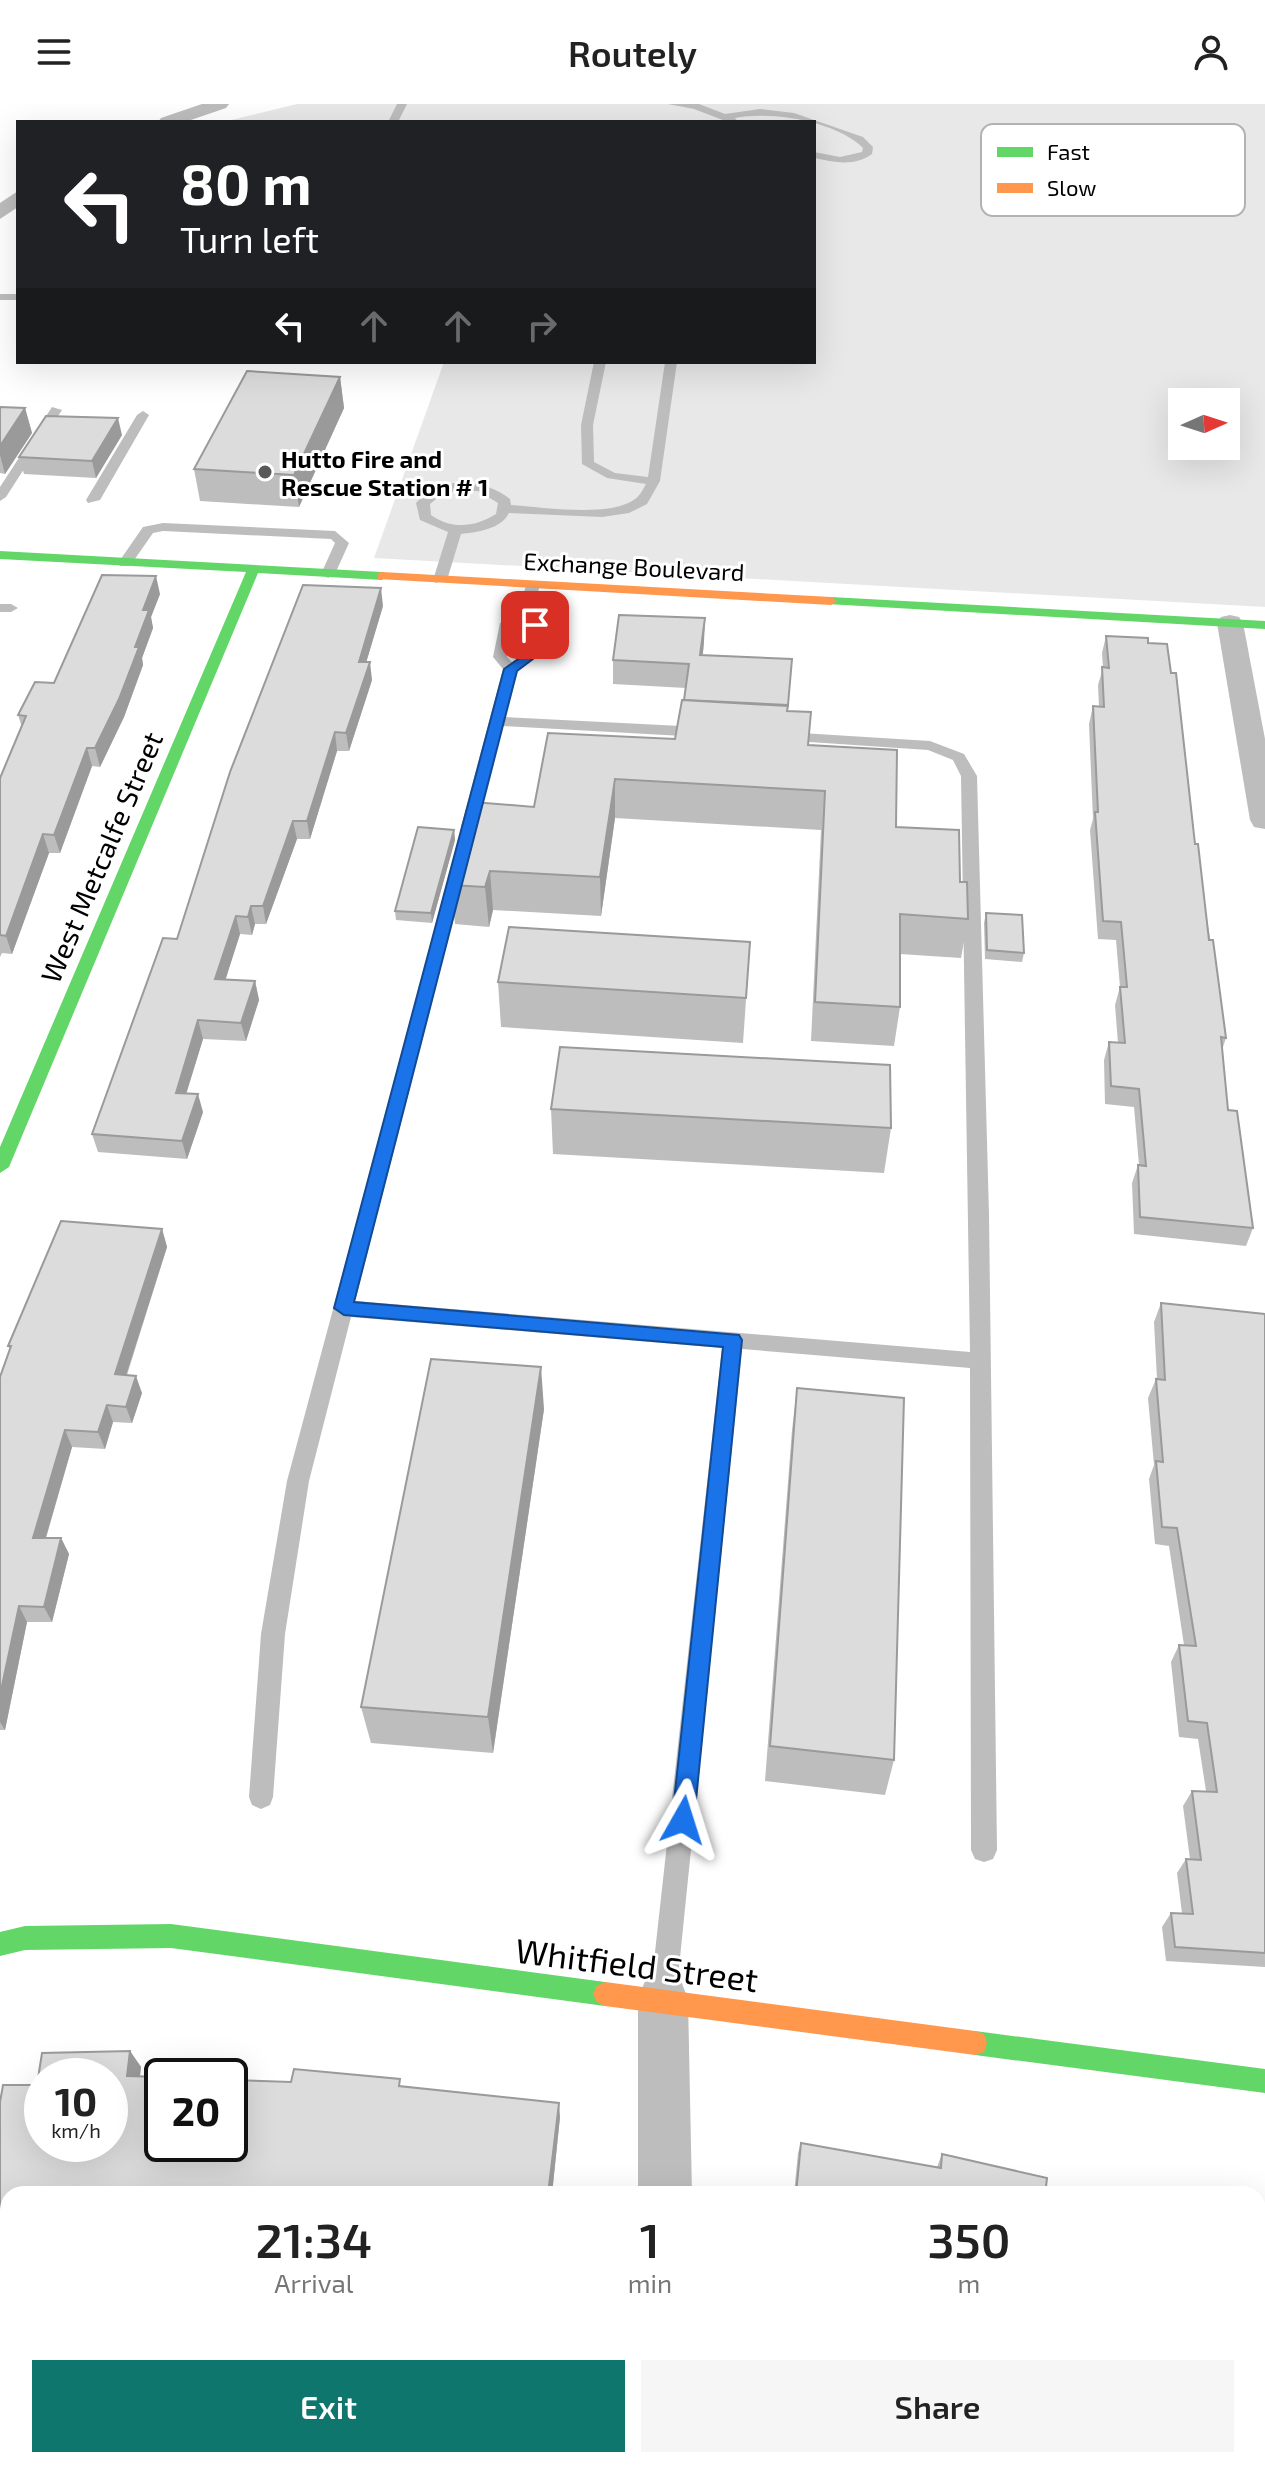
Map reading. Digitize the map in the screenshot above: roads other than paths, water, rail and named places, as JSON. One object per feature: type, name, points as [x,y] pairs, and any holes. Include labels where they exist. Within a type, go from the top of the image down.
[{"type":"street","points":[[173,120],[220,104]]},
{"type":"street","points":[[0,213],[16,199]]},
{"type":"street","name":"Exchange Boulevard","points":[[0,555],[1265,625]]},
{"type":"street","name":"West Metcalfe Street","points":[[0,1167],[253,569]]},
{"type":"street","points":[[1230,623],[1265,820]]},
{"type":"street","name":"Whitfield Street","points":[[0,1944],[25,1938],[171,1936],[1265,2081]]},
{"type":"street","points":[[663,1999],[665,2186]]},
{"type":"lane","points":[[673,104],[696,106],[731,120]]},
{"type":"lane","points":[[724,117],[758,108],[797,112],[816,120]]},
{"type":"lane","points":[[816,120],[860,139],[868,147],[867,154],[856,159],[816,155]]},
{"type":"lane","points":[[600,364],[587,418],[585,446],[588,464],[609,476],[654,481]]},
{"type":"lane","points":[[506,509],[602,513],[624,510],[642,501],[654,481],[671,364]]},
{"type":"lane","points":[[0,497],[56,410]]},
{"type":"lane","points":[[93,500],[143,415]]},
{"type":"lane","points":[[479,487],[499,495],[506,509],[502,516],[483,527],[456,529],[431,523],[425,517],[423,503],[430,496],[452,488],[479,487]]},
{"type":"lane","points":[[125,563],[148,530],[163,527],[335,535],[342,543],[328,574]]},
{"type":"lane","points":[[440,580],[456,529]]},
{"type":"lane","points":[[510,669],[500,657],[507,623],[525,614],[533,585]]},
{"type":"lane","points":[[261,1797],[273,1634],[296,1496],[510,669],[527,659],[535,625],[525,614]]},
{"type":"lane","points":[[497,721],[713,733]]},
{"type":"lane","points":[[775,737],[930,746],[959,757],[969,776],[979,1215],[984,1850]]},
{"type":"lane","points":[[344,1308],[981,1361]]},
{"type":"lane","points":[[663,1999],[733,1340]]},
{"type":"place","name":"Hutto Fire and Rescue Station # 1","points":[[265,472]]}]
